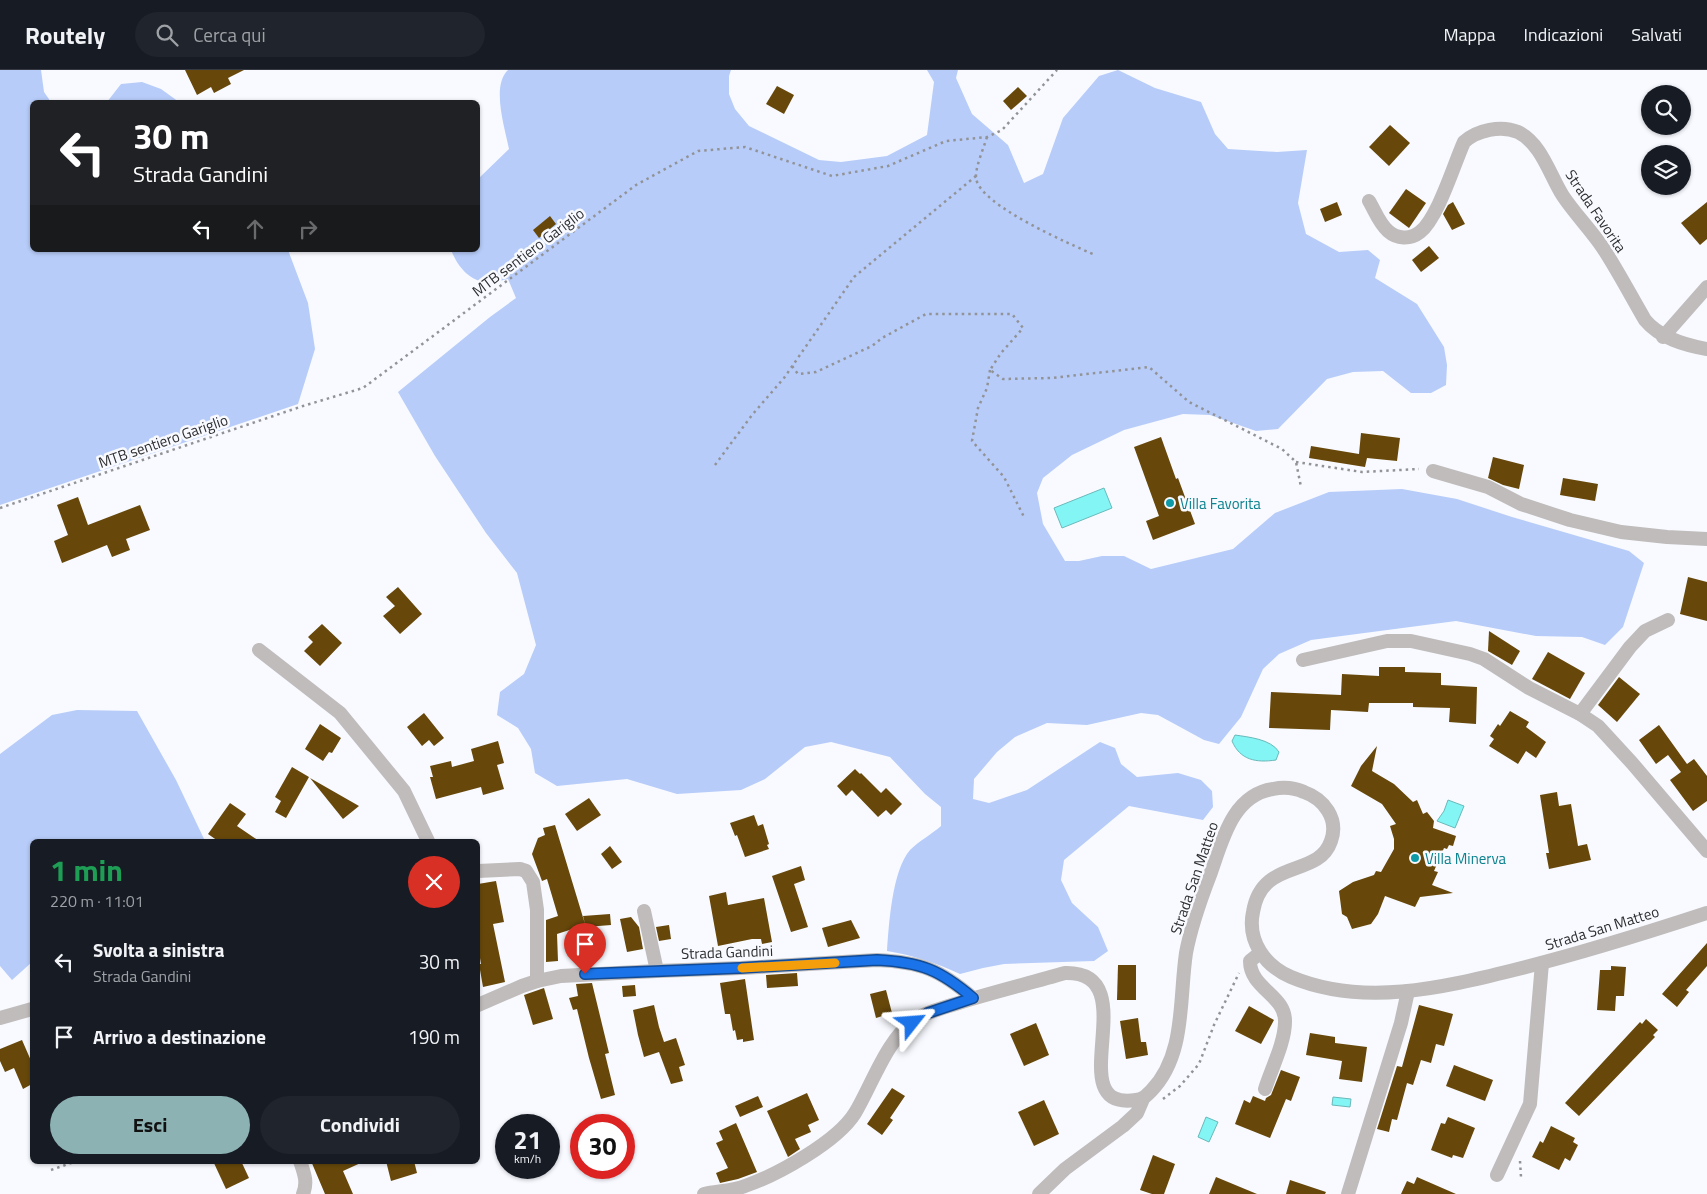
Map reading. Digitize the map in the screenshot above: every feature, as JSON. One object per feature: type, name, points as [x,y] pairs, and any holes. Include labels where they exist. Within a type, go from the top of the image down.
[{"type":"street","name":"Strada Favorita","points":[[1369,201],[1388,231],[1395,236],[1412,237],[1421,232],[1430,221],[1464,142],[1470,137],[1485,131],[1502,129],[1518,132],[1541,155],[1559,190],[1602,247],[1645,320],[1663,337],[1707,349]]},
{"type":"street","points":[[1663,337],[1707,287]]},
{"type":"street","points":[[1433,471],[1488,487],[1521,504],[1570,520],[1621,532],[1707,539]]},
{"type":"street","points":[[1580,714],[1630,647],[1645,632],[1668,620]]},
{"type":"street","points":[[1303,660],[1387,641],[1411,641],[1470,654],[1484,659],[1529,688],[1580,714],[1598,726],[1632,763],[1707,852]]},
{"type":"street","points":[[259,650],[340,713],[404,791],[427,839]]},
{"type":"street","name":"Strada San Matteo","points":[[1039,1194],[1066,1169],[1123,1126],[1137,1113],[1143,1099],[1166,1072],[1172,1058],[1176,1040],[1187,952],[1196,913],[1225,833],[1232,819],[1242,805],[1252,796],[1263,791],[1276,788],[1302,791],[1315,797],[1327,808],[1334,824],[1333,836],[1328,849],[1320,857],[1273,877],[1263,886],[1256,897],[1252,916],[1255,957],[1282,973],[1310,985],[1337,991],[1362,992],[1408,990],[1456,984],[1580,953],[1707,913]]},
{"type":"street","points":[[480,871],[526,871],[533,882],[537,910],[537,980]]},
{"type":"street","points":[[644,911],[657,971]]},
{"type":"street","points":[[1255,957],[1250,970],[1254,979],[1276,1000],[1284,1012],[1286,1023],[1264,1089]]},
{"type":"street","name":"Strada Gandini","points":[[480,1004],[537,980],[561,976],[877,960],[917,964],[940,973],[973,998]]},
{"type":"street","points":[[1497,1175],[1530,1104],[1542,963]]},
{"type":"street","points":[[704,1194],[744,1187],[777,1172],[826,1142],[854,1115],[879,1066],[896,1040],[916,1019],[973,998],[1065,973],[1076,973],[1086,977],[1100,993],[1104,1017],[1100,1065],[1100,1076],[1103,1086],[1111,1096],[1120,1100],[1132,1101],[1143,1099]]},
{"type":"street","points":[[1348,1194],[1401,1023],[1408,990]]},
{"type":"street","points":[[0,1018],[30,1010]]},
{"type":"street","points":[[301,1164],[306,1176],[306,1188],[303,1194]]},
{"type":"path","name":"MTB sentiero Gariglio","points":[[0,508],[303,406],[363,388],[636,184],[698,152],[745,146],[832,176],[888,166],[946,141],[987,137],[1002,130],[1057,70]]},
{"type":"path","points":[[987,137],[976,176],[978,187],[1001,207],[1058,239],[1095,255]]},
{"type":"path","points":[[715,466],[752,415],[784,378],[854,277],[976,176]]},
{"type":"path","points":[[792,366],[798,374],[816,372],[872,346],[882,338],[926,314],[1012,314],[1023,328],[1001,353],[990,370],[987,388],[978,408],[972,441],[1004,477],[1024,517]]},
{"type":"path","points":[[990,370],[1003,379],[1052,378],[1148,367],[1189,402],[1282,449],[1296,462],[1302,487]]},
{"type":"path","points":[[1296,462],[1362,472],[1416,469],[1433,471]]},
{"type":"path","points":[[1143,1099],[1154,1105],[1163,1100],[1180,1086],[1199,1064],[1214,1024],[1240,971],[1255,957]]},
{"type":"path","points":[[50,1170],[68,1164]]},
{"type":"shaded area","points":[[0,70],[41,70],[44,92],[50,100],[30,100],[30,252],[289,252],[308,303],[315,349],[298,404],[0,505]]},
{"type":"shaded area","points":[[508,70],[731,70],[729,94],[735,109],[749,126],[819,160],[841,162],[887,156],[927,135],[934,82],[927,70],[958,70],[956,78],[972,114],[1008,145],[1024,183],[1043,174],[1063,118],[1099,76],[1118,70],[1155,88],[1201,102],[1215,134],[1228,149],[1277,152],[1307,150],[1298,203],[1306,234],[1339,252],[1368,250],[1380,260],[1375,278],[1417,304],[1444,347],[1447,365],[1446,385],[1431,393],[1411,393],[1383,371],[1353,372],[1327,379],[1278,429],[1256,431],[1210,415],[1183,414],[1124,430],[1072,455],[1043,478],[1037,493],[1043,524],[1065,561],[1079,561],[1102,556],[1124,556],[1151,569],[1233,549],[1275,513],[1329,492],[1402,489],[1457,499],[1629,551],[1644,563],[1623,627],[1605,645],[1582,637],[1536,636],[1456,621],[1311,640],[1279,654],[1263,669],[1241,717],[1219,744],[1204,740],[1158,715],[1141,713],[1087,725],[1047,723],[1015,737],[997,752],[974,779],[973,799],[989,803],[1027,790],[1100,742],[1115,748],[1121,764],[1137,777],[1178,773],[1201,780],[1212,791],[1213,807],[1203,820],[1129,806],[1064,860],[1061,880],[1072,903],[1098,927],[1108,951],[1094,961],[1004,964],[960,974],[924,960],[887,951],[892,898],[904,859],[910,850],[941,826],[941,807],[925,794],[890,757],[831,742],[805,747],[765,779],[741,790],[677,794],[627,779],[557,786],[535,773],[531,749],[518,728],[497,715],[500,692],[524,674],[536,645],[517,573],[486,533],[435,456],[398,392],[516,298],[508,279],[494,283],[482,282],[465,272],[452,252],[480,252],[480,177],[509,149],[502,119],[500,96],[500,86]]},
{"type":"shaded area","points":[[142,82],[161,89],[176,100],[109,100],[121,84]]},
{"type":"shaded area","points":[[1104,488],[1112,508],[1062,528],[1054,508]]},
{"type":"shaded area","points":[[77,710],[137,711],[176,780],[204,839],[30,839],[30,964],[12,980],[0,966],[0,754],[52,715]]},
{"type":"shaded area","points":[[1235,735],[1259,739],[1271,744],[1279,752],[1276,760],[1262,761],[1244,756],[1232,741]]},
{"type":"shaded area","points":[[1448,800],[1464,806],[1455,828],[1437,821],[1444,811]]},
{"type":"shaded area","points":[[1333,1097],[1351,1099],[1350,1107],[1332,1105]]},
{"type":"shaded area","points":[[1206,1117],[1218,1122],[1209,1142],[1198,1137]]},
{"type":"building","points":[[185,70],[244,70],[228,78],[231,84],[214,93],[211,87],[197,95]]},
{"type":"building","points":[[777,86],[794,95],[784,114],[766,104]]},
{"type":"building","points":[[1018,87],[1027,96],[1011,110],[1003,101]]},
{"type":"building","points":[[1390,125],[1410,143],[1389,166],[1369,147]]},
{"type":"building","points":[[1406,189],[1426,203],[1409,228],[1389,213]]},
{"type":"building","points":[[1337,202],[1342,215],[1325,222],[1320,209]]},
{"type":"building","points":[[1453,202],[1465,224],[1452,230],[1443,214],[1448,205]]},
{"type":"building","points":[[1707,202],[1707,239],[1700,245],[1681,223]]},
{"type":"building","points":[[550,216],[556,224],[539,238],[533,230]]},
{"type":"building","points":[[1429,246],[1439,258],[1421,272],[1412,260]]},
{"type":"building","points":[[1361,433],[1400,438],[1397,461],[1367,458],[1365,467],[1309,458],[1311,446],[1359,454]]},
{"type":"building","points":[[1161,437],[1195,524],[1153,540],[1146,521],[1159,516],[1134,447]]},
{"type":"building","points":[[1493,457],[1524,465],[1519,489],[1503,485],[1488,478]]},
{"type":"building","points":[[1563,478],[1598,484],[1595,501],[1560,495]]},
{"type":"building","points":[[78,497],[88,525],[140,505],[150,530],[126,539],[130,550],[112,557],[107,545],[62,563],[54,541],[68,535],[57,505]]},
{"type":"building","points":[[1688,577],[1707,582],[1707,621],[1680,614]]},
{"type":"building","points":[[398,587],[422,614],[400,634],[383,616],[395,606],[386,597]]},
{"type":"building","points":[[322,624],[342,643],[320,666],[304,651],[313,642],[308,637]]},
{"type":"building","points":[[1489,631],[1520,651],[1512,665],[1488,651]]},
{"type":"building","points":[[1548,652],[1585,673],[1570,699],[1532,679]]},
{"type":"building","points":[[1379,667],[1405,667],[1405,672],[1441,673],[1441,685],[1477,687],[1476,724],[1449,722],[1450,708],[1413,707],[1413,703],[1369,703],[1368,712],[1331,710],[1330,730],[1269,728],[1271,692],[1341,695],[1342,674],[1379,676]]},
{"type":"building","points":[[1619,677],[1640,694],[1617,722],[1598,705]]},
{"type":"building","points":[[1510,711],[1529,722],[1526,727],[1546,742],[1536,758],[1526,751],[1518,764],[1489,746],[1494,739],[1490,736],[1498,724],[1500,726]]},
{"type":"building","points":[[424,713],[444,738],[434,746],[429,740],[422,746],[407,727]]},
{"type":"building","points":[[320,724],[341,738],[332,753],[329,752],[323,761],[305,749]]},
{"type":"building","points":[[1659,725],[1687,764],[1694,759],[1707,776],[1707,801],[1693,811],[1670,780],[1681,772],[1668,755],[1656,764],[1639,740]]},
{"type":"building","points":[[498,741],[504,763],[497,765],[504,789],[483,795],[481,787],[436,799],[430,777],[433,777],[430,766],[451,761],[452,767],[474,761],[471,749]]},
{"type":"building","points":[[1377,746],[1372,771],[1394,784],[1413,802],[1417,800],[1423,814],[1427,812],[1434,821],[1433,828],[1456,836],[1453,846],[1449,845],[1447,849],[1444,848],[1434,871],[1438,872],[1432,885],[1453,893],[1420,897],[1415,907],[1385,896],[1378,914],[1371,924],[1352,929],[1347,917],[1342,914],[1339,891],[1353,882],[1374,875],[1376,871],[1381,872],[1394,849],[1394,839],[1390,826],[1396,824],[1382,804],[1351,786],[1361,766]]},
{"type":"building","points":[[292,767],[309,777],[286,818],[275,812],[281,801],[275,797]]},
{"type":"building","points":[[855,769],[881,793],[886,788],[902,804],[891,815],[886,810],[878,817],[852,790],[846,796],[837,786]]},
{"type":"building","points":[[310,778],[359,806],[343,819]]},
{"type":"building","points":[[1557,792],[1559,806],[1571,804],[1578,846],[1587,844],[1591,860],[1549,869],[1546,853],[1549,853],[1540,795]]},
{"type":"building","points":[[589,798],[601,815],[577,831],[565,814]]},
{"type":"building","points":[[230,803],[246,814],[237,826],[256,839],[215,839],[208,834]]},
{"type":"building","points":[[754,815],[758,826],[763,824],[769,849],[745,857],[737,835],[735,836],[730,823]]},
{"type":"building","points":[[555,825],[585,924],[583,916],[610,914],[611,925],[586,927],[585,925],[557,934],[558,961],[546,962],[546,920],[558,916],[547,879],[542,881],[532,854],[538,838],[545,835],[543,828]]},
{"type":"building","points":[[610,846],[622,862],[612,869],[601,854]]},
{"type":"building","points":[[801,866],[805,880],[794,884],[808,927],[791,932],[772,876]]},
{"type":"building","points":[[496,881],[504,922],[493,924],[505,982],[483,987],[480,970],[480,884]]},
{"type":"building","points":[[726,892],[728,905],[764,898],[772,942],[762,944],[761,939],[752,939],[718,946],[709,896]]},
{"type":"building","points":[[631,917],[639,927],[643,949],[627,952],[620,919]]},
{"type":"building","points":[[851,920],[860,938],[828,947],[822,928]]},
{"type":"building","points":[[669,925],[671,939],[659,941],[656,927]]},
{"type":"building","points":[[1707,943],[1707,966],[1686,990],[1689,992],[1677,1007],[1662,994]]},
{"type":"building","points":[[1118,965],[1136,965],[1136,1000],[1117,1000]]},
{"type":"building","points":[[1611,966],[1626,967],[1624,996],[1616,996],[1615,1011],[1597,1010],[1600,970],[1611,970]]},
{"type":"building","points":[[797,973],[798,986],[767,988],[766,975]]},
{"type":"building","points":[[745,979],[754,1040],[743,1042],[743,1039],[737,1040],[735,1030],[733,1031],[730,1014],[725,1014],[720,983]]},
{"type":"building","points":[[592,983],[609,1053],[605,1054],[615,1095],[601,1099],[577,1009],[573,1010],[569,998],[578,996],[576,984]]},
{"type":"building","points":[[635,985],[636,996],[623,997],[622,986]]},
{"type":"building","points":[[544,988],[553,1019],[533,1025],[524,995]]},
{"type":"building","points":[[886,990],[892,1013],[876,1018],[870,994]]},
{"type":"building","points":[[654,1005],[664,1042],[676,1038],[685,1065],[679,1067],[683,1081],[671,1084],[659,1052],[644,1057],[633,1010]]},
{"type":"building","points":[[1419,1005],[1453,1014],[1444,1046],[1436,1044],[1431,1063],[1421,1060],[1413,1085],[1407,1083],[1397,1120],[1392,1119],[1389,1132],[1377,1129],[1397,1066],[1402,1067]]},
{"type":"building","points":[[1249,1006],[1274,1020],[1261,1044],[1235,1031]]},
{"type":"building","points":[[1138,1018],[1141,1042],[1146,1042],[1148,1055],[1126,1059],[1120,1021]]},
{"type":"building","points":[[1646,1019],[1658,1030],[1653,1035],[1655,1037],[1579,1116],[1565,1103],[1640,1022],[1642,1024]]},
{"type":"building","points":[[1036,1023],[1049,1055],[1024,1066],[1010,1034]]},
{"type":"building","points":[[1310,1033],[1335,1037],[1335,1043],[1367,1047],[1362,1082],[1339,1079],[1342,1061],[1306,1055]]},
{"type":"building","points":[[22,1040],[30,1058],[30,1085],[23,1089],[14,1068],[5,1072],[0,1061],[0,1049]]},
{"type":"building","points":[[1454,1065],[1493,1080],[1485,1101],[1446,1086]]},
{"type":"building","points":[[1281,1070],[1300,1077],[1291,1101],[1286,1099],[1270,1138],[1235,1124],[1244,1100],[1250,1103],[1253,1096],[1265,1101],[1271,1095]]},
{"type":"building","points":[[892,1088],[905,1096],[890,1118],[893,1120],[882,1135],[867,1124]]},
{"type":"building","points":[[807,1093],[819,1120],[808,1125],[811,1132],[795,1139],[800,1149],[788,1157],[767,1111]]},
{"type":"building","points":[[758,1096],[763,1107],[740,1117],[735,1106]]},
{"type":"building","points":[[1044,1100],[1059,1134],[1034,1146],[1018,1112]]},
{"type":"building","points":[[1448,1117],[1475,1128],[1463,1158],[1453,1155],[1452,1158],[1431,1150],[1441,1123],[1445,1124]]},
{"type":"building","points":[[736,1123],[757,1172],[720,1183],[716,1173],[728,1168],[716,1143],[723,1140],[719,1131]]},
{"type":"building","points":[[1551,1126],[1575,1138],[1573,1142],[1578,1145],[1570,1161],[1565,1158],[1559,1170],[1532,1157],[1540,1141],[1543,1143]]},
{"type":"building","points":[[1153,1155],[1175,1164],[1164,1194],[1152,1194],[1140,1190]]},
{"type":"building","points":[[214,1164],[242,1164],[249,1178],[226,1189]]},
{"type":"building","points":[[312,1164],[358,1164],[343,1171],[353,1194],[325,1194]]},
{"type":"building","points":[[387,1164],[415,1164],[417,1173],[391,1181]]},
{"type":"building","points":[[1216,1177],[1257,1194],[1209,1194]]},
{"type":"building","points":[[1417,1177],[1456,1194],[1401,1194],[1407,1181],[1414,1184]]},
{"type":"building","points":[[1290,1180],[1326,1192],[1325,1194],[1286,1194]]},
{"type":"slow traffic","points":[[742,968],[835,963]]},
{"type":"place","name":"Villa Favorita","points":[[1170,503]]},
{"type":"place","name":"Villa Minerva","points":[[1415,858]]},
{"type":"route","points":[[585,974],[877,960],[899,961],[917,964],[940,973],[973,998],[928,1013],[912,1023]]}]
